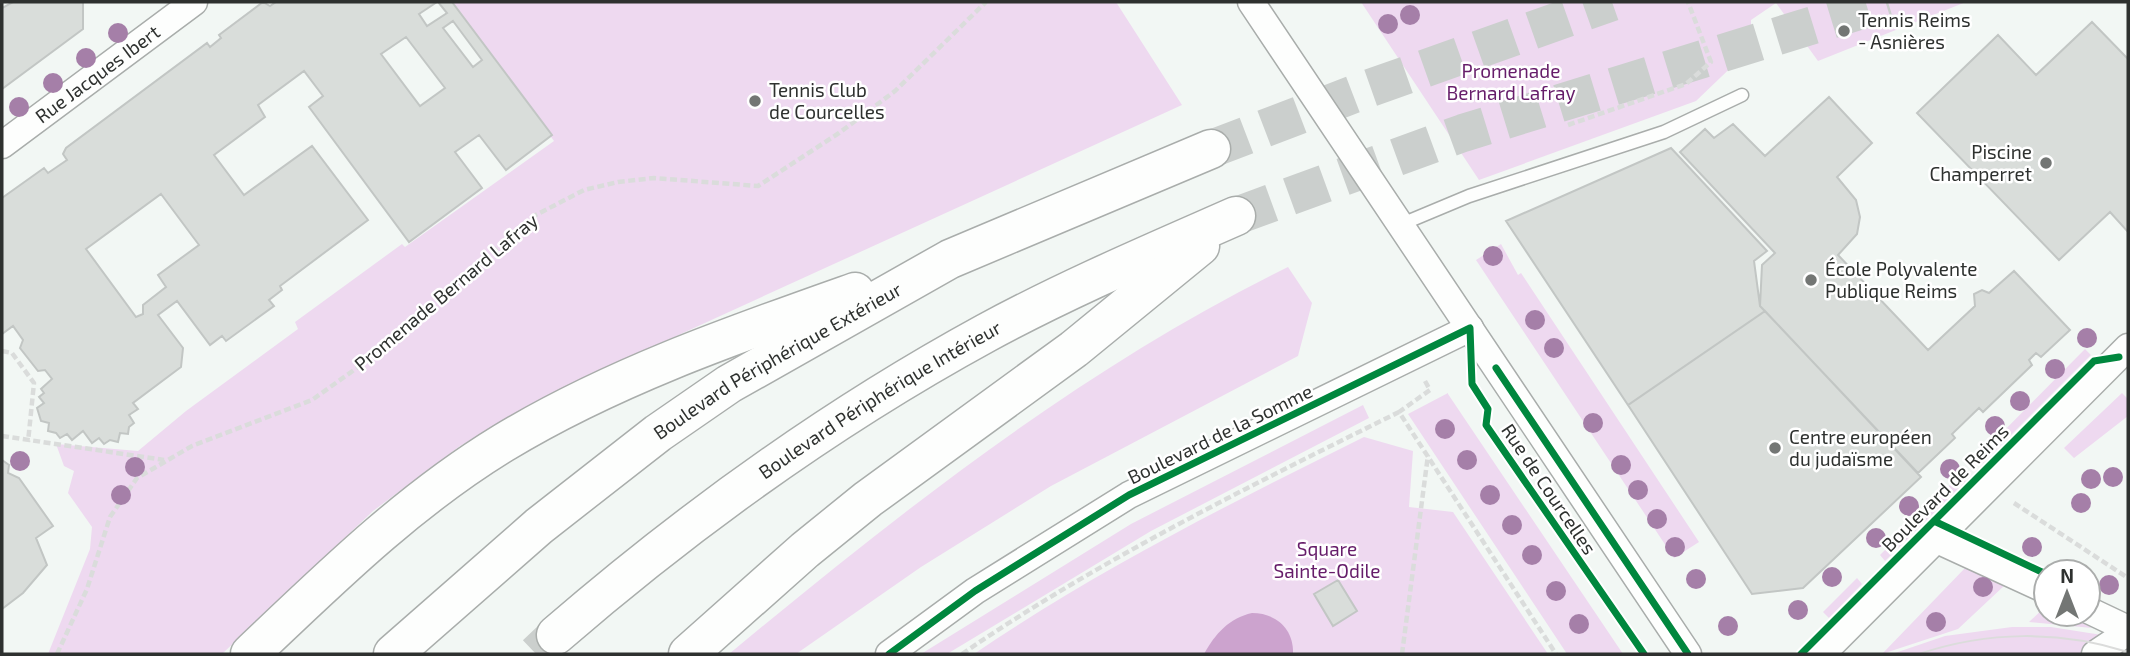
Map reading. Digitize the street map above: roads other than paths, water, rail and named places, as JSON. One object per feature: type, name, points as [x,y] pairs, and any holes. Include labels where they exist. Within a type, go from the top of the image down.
[{"type":"highway","name":"Boulevard Périphérique Extérieur","points":[[393,654],[528,535],[658,433],[729,384],[950,259],[1211,149]]},
{"type":"highway","name":"Boulevard Périphérique Intérieur","points":[[556,635],[607,591],[752,481],[917,373],[987,332],[1083,284],[1236,216],[1074,349],[868,499],[805,550],[688,654]]},
{"type":"highway","points":[[250,654],[395,520],[466,468],[533,426],[592,396],[735,334],[950,259]]},
{"type":"street","name":"Rue Jacques Ibert","points":[[2,145],[194,2]]},
{"type":"street","name":"Rue de Courcelles","points":[[1251,2],[1688,654]]},
{"type":"street","name":"Boulevard de la Somme","points":[[889,654],[975,591],[1129,495],[1470,328]]},
{"type":"street","name":"Boulevard de Reims","points":[[1822,654],[2128,347]]},
{"type":"street","points":[[1935,539],[2032,584]]},
{"type":"street","points":[[2095,654],[2128,630],[2102,617]]},
{"type":"lane","points":[[1402,224],[1469,197],[1664,132],[1742,94]]},
{"type":"tunnel","points":[[1211,149],[1370,88],[1612,2]]},
{"type":"tunnel","points":[[1236,216],[1463,133],[1888,2]]},
{"type":"tunnel","points":[[536,654],[556,635]]},
{"type":"tram line","points":[[1919,654],[1971,641],[2024,636],[2076,640],[2128,652]]},
{"type":"place","name":"Tennis Reims - Asnières","points":[[1844,31]]},
{"type":"place","name":"Tennis Club de Courcelles","points":[[755,101]]},
{"type":"place","name":"Piscine Champerret","points":[[2046,163]]},
{"type":"place","name":"École Polyvalente Publique Reims","points":[[1811,280]]},
{"type":"place","name":"Centre européen du judaïsme","points":[[1775,448]]},
{"type":"park label","name":"Promenade Bernard Lafray","points":[[1511,82]]},
{"type":"park label","name":"Square Sainte-Odile","points":[[1327,560]]}]
